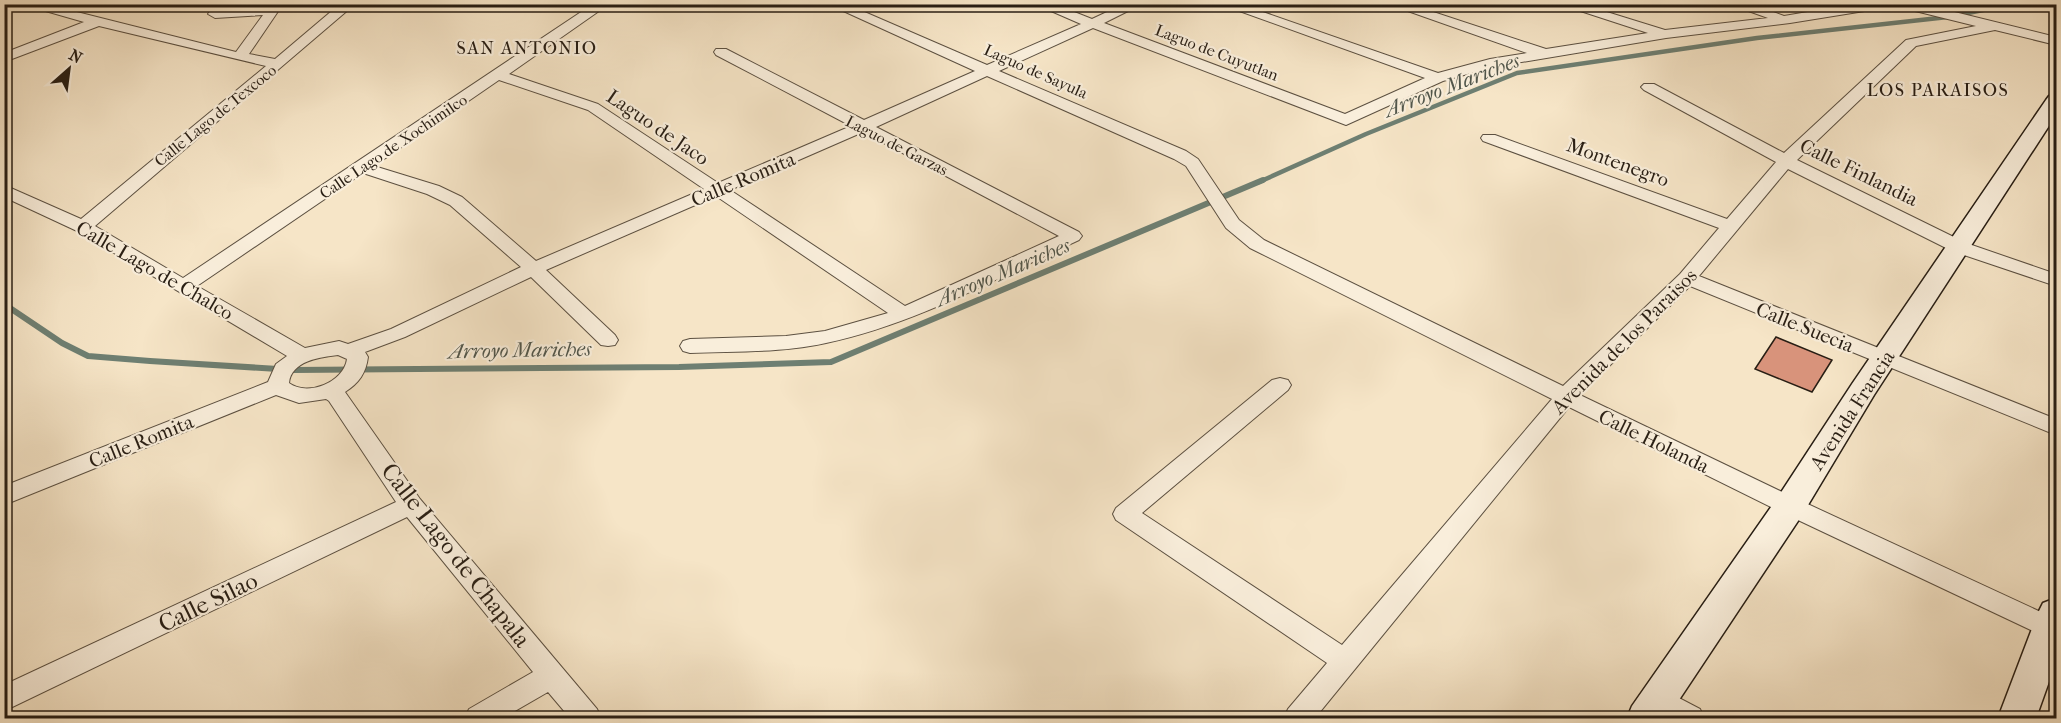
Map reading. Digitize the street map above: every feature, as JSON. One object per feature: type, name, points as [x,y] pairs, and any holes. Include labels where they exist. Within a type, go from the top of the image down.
[{"type":"street","points":[[27,4],[240,57],[278,64]]},
{"type":"street","name":"Calle Lago de Texcoco","points":[[82,227],[349,4]]},
{"type":"street","name":"Calle Lago de Xochimilco","points":[[184,286],[603,4]]},
{"type":"street","name":"Laguo de Sayula","points":[[834,4],[1180,155],[1192,163],[1209,190]]},
{"type":"street","name":"Laguo de Cuyutlan","points":[[1041,4],[1346,120],[1438,78]]},
{"type":"street","name":"Calle Romita","points":[[354,357],[398,333],[533,269],[862,128],[1136,4]]},
{"type":"street","points":[[1226,4],[1438,78],[1490,63],[1666,34],[1790,19],[1883,4]]},
{"type":"street","points":[[1394,4],[1546,54]]},
{"type":"street","points":[[1565,4],[1666,34]]},
{"type":"street","points":[[1735,4],[1790,19]]},
{"type":"street","points":[[1904,4],[2056,41]]},
{"type":"street","points":[[240,57],[274,7]]},
{"type":"street","points":[[215,14],[274,7]]},
{"type":"street","points":[[4,58],[100,21]]},
{"type":"street","name":"Avenida de los Paraisos","points":[[1298,718],[1565,398],[1688,278],[1786,161],[1911,43],[1995,26]]},
{"type":"street","name":"Laguo de Garzas","points":[[721,52],[862,128],[1073,236],[904,314]]},
{"type":"street","name":"Laguo de Jaco","points":[[498,75],[593,107],[904,314]]},
{"type":"street","name":"Calle Finlandia","points":[[1649,87],[1786,161],[1959,247],[2056,280]]},
{"type":"street","name":"Avenida Francia","points":[[1652,709],[1790,506],[2056,99]]},
{"type":"street","name":"Montenegro","points":[[1489,138],[1732,227]]},
{"type":"street","points":[[361,168],[433,190],[456,201],[608,340]]},
{"type":"street","name":"Calle Lago de Chalco","points":[[4,190],[82,227],[300,357]]},
{"type":"street","name":"Calle Holanda","points":[[1209,190],[1227,218],[1240,232],[1257,244],[1565,398],[1790,506],[2055,624]]},
{"type":"street","name":"Calle Suecia","points":[[1688,278],[1884,360],[2056,427]]},
{"type":"street","points":[[690,346],[786,342],[825,337],[904,314]]},
{"type":"street","points":[[339,348],[354,357],[355,373],[336,387],[300,396],[290,395],[278,383],[300,357],[321,350],[339,348]]},
{"type":"street","name":"Calle Romita","points":[[4,496],[278,383]]},
{"type":"street","points":[[1280,385],[1125,514],[1306,637],[1346,661]]},
{"type":"street","name":"Calle Lago de Chapala","points":[[336,387],[337,396],[411,505],[587,718]]},
{"type":"street","name":"Calle Silao","points":[[4,699],[411,505]]},
{"type":"street","points":[[2017,718],[2055,624]]},
{"type":"street","points":[[479,718],[551,676]]},
{"type":"street","points":[[1652,709],[1690,718]]},
{"type":"building","points":[[1776,337],[1832,360],[1812,392],[1755,369]]},
{"type":"waterway","name":"Arroyo Mariches","points":[[1259,182],[1366,134],[1517,73],[1757,38],[1948,17],[1998,7]]},
{"type":"waterway","name":"Arroyo Mariches","points":[[4,304],[62,343],[88,356],[150,361],[294,370],[679,367],[831,362],[1263,180]]},
{"type":"district","name":"SAN ANTONIO","points":[[527,48]]},
{"type":"district","name":"LOS PARAISOS","points":[[1938,90]]}]
